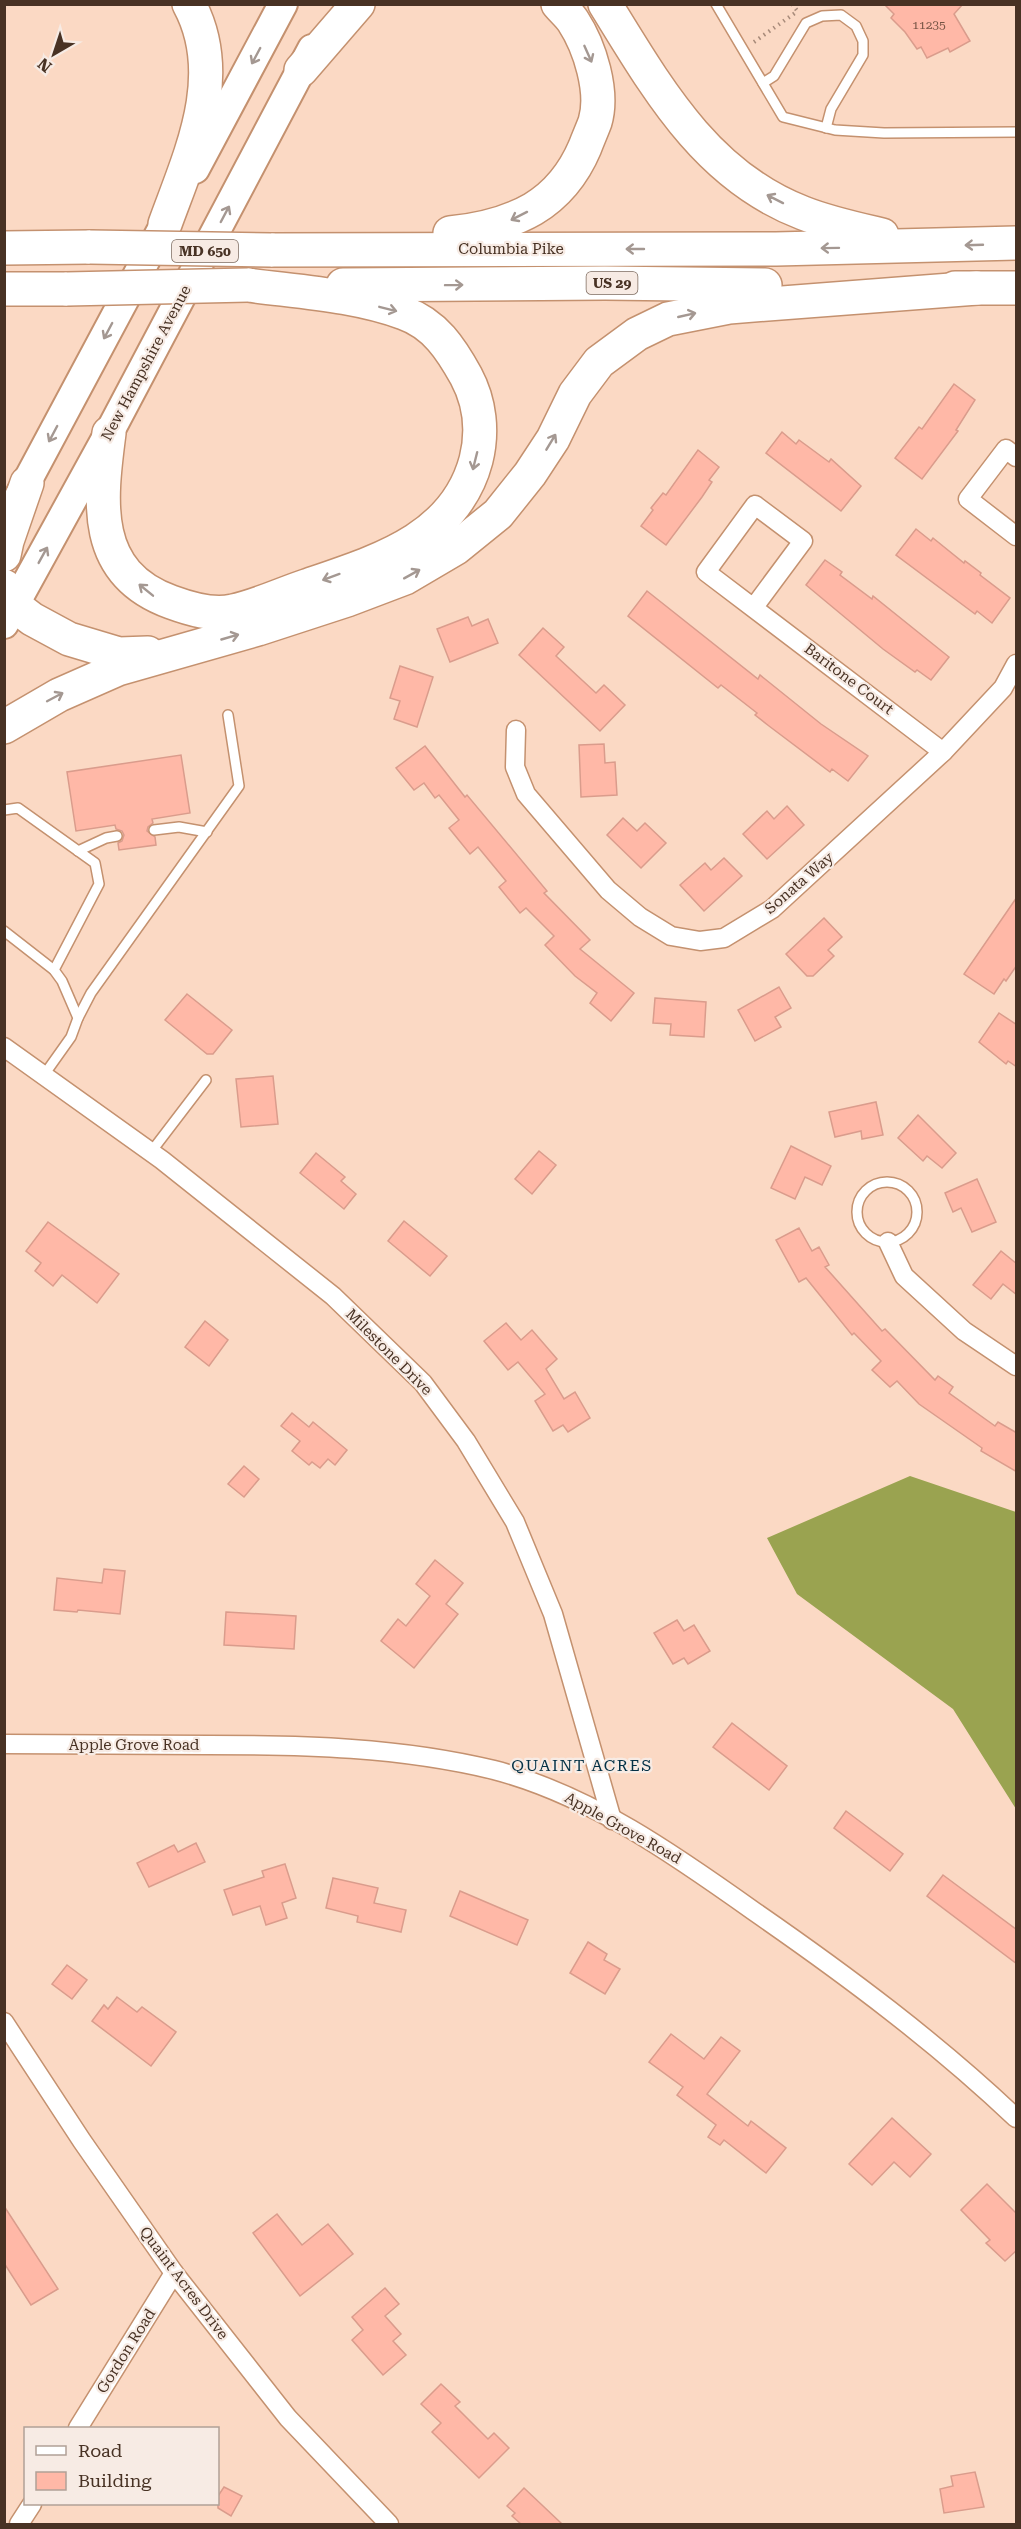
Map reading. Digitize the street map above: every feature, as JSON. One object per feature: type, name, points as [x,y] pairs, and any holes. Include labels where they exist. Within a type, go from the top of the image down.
[{"type":"highway","points":[[165,224],[194,142],[203,110],[207,83],[200,33],[189,4]]},
{"type":"highway","points":[[301,70],[358,4]]},
{"type":"highway","points":[[271,250],[484,229],[510,221],[535,208],[557,190],[575,171],[596,120],[597,91],[593,66],[573,21],[558,4]]},
{"type":"highway","points":[[605,4],[667,103],[715,159],[736,176],[802,213],[845,226],[931,246]]},
{"type":"highway","points":[[4,235],[56,247]]},
{"type":"highway","name":"Columbia Pike","points":[[4,248],[271,250],[931,246],[1017,243]]},
{"type":"highway","name":"US 29","points":[[4,289],[605,283],[1017,288]]},
{"type":"highway","points":[[109,433],[103,481],[103,519],[108,543],[117,560],[155,597],[193,611],[232,612],[330,578],[386,556],[420,539],[443,519],[460,498],[472,475],[480,444],[479,415],[472,387],[436,331],[406,313],[394,310],[348,299],[248,285]]},
{"type":"highway","points":[[4,727],[59,695],[109,673],[347,600],[405,578],[456,548],[498,514],[530,474],[553,439],[575,394],[588,374],[615,349],[647,329],[676,317],[729,307],[976,288]]},
{"type":"highway","points":[[4,555],[27,483]]},
{"type":"highway","points":[[8,605],[69,639],[119,654],[174,652]]},
{"type":"main road","name":"MD 650","points":[[4,522],[283,4]]},
{"type":"main road","name":"New Hampshire Avenue","points":[[8,605],[109,433],[336,4]]},
{"type":"street","points":[[1017,457],[1006,449],[968,499],[1017,536]]},
{"type":"street","name":"Baritone Court","points":[[753,607],[803,541],[755,505],[706,572],[944,752]]},
{"type":"street","name":"Sonata Way","points":[[516,730],[515,767],[526,794],[608,890],[640,917],[671,936],[699,941],[724,938],[772,909],[944,752],[1003,688],[1017,664]]},
{"type":"street","name":"Milestone Drive","points":[[4,1047],[151,1152],[333,1296],[423,1383],[466,1441],[515,1521],[553,1614],[612,1820]]},
{"type":"street","points":[[888,1242],[904,1276],[964,1330],[1017,1366]]},
{"type":"street","name":"Apple Grove Road","points":[[4,1744],[311,1745],[397,1752],[495,1771],[576,1799],[691,1866],[806,1947],[918,2033],[1017,2118]]},
{"type":"street","name":"Quaint Acres Drive","points":[[4,2022],[82,2142],[174,2273],[288,2418],[389,2524]]},
{"type":"street","name":"Gordon Road","points":[[79,2427],[174,2273]]},
{"type":"street","points":[[19,2524],[31,2505]]},
{"type":"lane","points":[[716,4],[783,117],[826,128],[884,133],[1017,132]]},
{"type":"lane","points":[[763,83],[774,76],[806,23],[822,16],[841,15],[856,26],[863,41],[863,55],[831,109],[826,128]]},
{"type":"lane","points":[[44,1075],[71,1037],[78,1018],[92,993],[239,786],[228,715]]},
{"type":"lane","points":[[4,810],[18,808],[95,863],[99,884],[54,970]]},
{"type":"lane","points":[[154,830],[178,826],[207,832]]},
{"type":"lane","points":[[78,851],[106,837],[117,836]]},
{"type":"lane","points":[[4,931],[54,970],[62,981],[78,1018]]},
{"type":"lane","points":[[151,1152],[206,1080]]},
{"type":"lane","points":[[883,1183],[902,1187],[911,1196],[916,1209],[913,1227],[898,1240],[888,1242],[869,1236],[858,1220],[857,1210],[865,1191],[883,1183]]},
{"type":"path","points":[[755,49],[752,43],[797,11]]},
{"type":"green space","points":[[910,1476],[1016,1512],[1016,1809],[953,1709],[797,1594],[767,1538]]},
{"type":"building","points":[[884,4],[963,4],[954,14],[970,41],[950,52],[948,48],[927,58],[921,47],[917,49],[891,18],[894,14]]},
{"type":"building","points":[[954,384],[975,400],[956,430],[958,431],[922,479],[895,458],[919,427],[922,429]]},
{"type":"building","points":[[782,432],[796,444],[799,440],[829,462],[831,459],[861,486],[841,511],[766,453]]},
{"type":"building","points":[[698,450],[719,467],[709,480],[712,482],[702,497],[666,545],[641,526],[653,510],[651,508],[663,493],[666,495]]},
{"type":"building","points":[[916,529],[931,541],[933,538],[964,563],[965,561],[1010,598],[992,623],[977,611],[975,614],[896,555]]},
{"type":"building","points":[[825,560],[842,572],[840,575],[872,599],[873,596],[949,657],[931,680],[917,670],[915,672],[883,649],[806,585]]},
{"type":"building","points":[[647,591],[758,679],[760,675],[821,724],[868,756],[848,781],[832,769],[830,772],[769,726],[755,715],[757,713],[721,685],[718,688],[628,616]]},
{"type":"building","points":[[468,617],[472,626],[488,619],[498,643],[450,662],[437,629]]},
{"type":"building","points":[[543,628],[564,647],[556,656],[596,693],[604,685],[625,705],[600,731],[519,655]]},
{"type":"building","points":[[400,666],[433,677],[417,727],[394,719],[400,701],[390,698]]},
{"type":"building","points":[[604,744],[605,763],[615,762],[617,795],[581,797],[579,745]]},
{"type":"building","points":[[425,746],[465,797],[467,795],[547,891],[544,893],[590,940],[580,949],[634,993],[611,1021],[590,1003],[597,993],[575,976],[545,945],[554,936],[526,908],[520,913],[499,887],[506,881],[478,847],[470,854],[449,828],[459,820],[439,795],[435,798],[424,783],[414,790],[396,768]]},
{"type":"building","points":[[181,755],[190,813],[152,819],[153,823],[147,831],[155,837],[156,845],[119,850],[118,843],[122,841],[124,835],[122,831],[116,829],[115,825],[76,831],[67,772]]},
{"type":"building","points":[[787,806],[804,825],[767,859],[743,834],[767,811],[774,819]]},
{"type":"building","points":[[623,818],[637,831],[645,823],[666,843],[641,868],[607,835]]},
{"type":"building","points":[[724,858],[742,876],[704,911],[680,885],[705,863],[711,870]]},
{"type":"building","points":[[1017,897],[1017,965],[994,994],[964,974]]},
{"type":"building","points":[[824,918],[842,937],[828,950],[834,956],[813,976],[807,976],[786,954]]},
{"type":"building","points":[[779,987],[791,1008],[775,1017],[781,1027],[755,1041],[738,1010]]},
{"type":"building","points":[[187,994],[232,1030],[213,1054],[207,1054],[165,1020]]},
{"type":"building","points":[[655,998],[706,1002],[704,1037],[670,1035],[671,1024],[653,1023]]},
{"type":"building","points":[[999,1013],[1017,1025],[1017,1067],[1008,1061],[1006,1064],[979,1042]]},
{"type":"building","points":[[273,1076],[278,1124],[241,1127],[236,1079]]},
{"type":"building","points":[[876,1102],[883,1135],[862,1139],[861,1131],[835,1137],[829,1112]]},
{"type":"building","points":[[918,1115],[956,1153],[942,1168],[927,1156],[923,1161],[898,1138]]},
{"type":"building","points":[[791,1146],[831,1166],[822,1185],[805,1177],[795,1199],[771,1188]]},
{"type":"building","points":[[539,1151],[556,1165],[532,1194],[515,1179]]},
{"type":"building","points":[[316,1153],[345,1177],[341,1181],[356,1194],[344,1209],[300,1173]]},
{"type":"building","points":[[977,1179],[996,1222],[972,1232],[961,1208],[953,1212],[945,1193]]},
{"type":"building","points":[[404,1221],[447,1256],[430,1276],[388,1241]]},
{"type":"building","points":[[48,1222],[119,1274],[97,1303],[62,1275],[53,1286],[35,1271],[41,1263],[26,1251]]},
{"type":"building","points":[[799,1228],[812,1251],[819,1247],[829,1265],[825,1267],[882,1331],[885,1329],[935,1380],[938,1376],[953,1387],[949,1393],[995,1426],[998,1422],[1017,1433],[1017,1472],[981,1451],[982,1448],[919,1404],[897,1381],[890,1387],[872,1370],[881,1361],[854,1333],[852,1335],[806,1278],[799,1282],[776,1240]]},
{"type":"building","points":[[1001,1251],[1017,1264],[1017,1295],[1003,1284],[991,1299],[973,1285]]},
{"type":"building","points":[[205,1321],[228,1340],[209,1366],[185,1347]]},
{"type":"building","points":[[506,1323],[521,1340],[532,1330],[557,1359],[546,1369],[564,1399],[575,1392],[590,1418],[568,1432],[563,1425],[553,1431],[535,1401],[545,1394],[518,1362],[508,1370],[484,1341]]},
{"type":"building","points":[[292,1413],[309,1427],[313,1422],[347,1450],[335,1465],[328,1459],[320,1468],[312,1462],[309,1465],[292,1451],[300,1441],[281,1426]]},
{"type":"building","points":[[244,1466],[259,1479],[244,1497],[228,1484]]},
{"type":"building","points":[[435,1560],[463,1583],[446,1604],[458,1614],[414,1668],[381,1641],[398,1619],[406,1626],[430,1596],[416,1584]]},
{"type":"building","points":[[104,1569],[125,1571],[120,1614],[54,1610],[57,1578],[102,1583]]},
{"type":"building","points":[[226,1612],[296,1616],[294,1649],[224,1645]]},
{"type":"building","points":[[677,1620],[684,1631],[694,1625],[710,1651],[688,1664],[684,1658],[673,1664],[654,1633]]},
{"type":"building","points":[[732,1723],[787,1766],[769,1790],[713,1747]]},
{"type":"building","points":[[846,1811],[903,1854],[890,1871],[834,1828]]},
{"type":"building","points":[[196,1843],[205,1862],[149,1887],[137,1863],[174,1845],[178,1852]]},
{"type":"building","points":[[285,1864],[296,1898],[282,1903],[287,1918],[266,1925],[260,1906],[233,1915],[224,1890],[264,1877],[262,1871]]},
{"type":"building","points":[[943,1875],[1017,1930],[1017,1964],[927,1896]]},
{"type":"building","points":[[333,1878],[378,1888],[374,1903],[406,1910],[401,1932],[357,1922],[358,1916],[326,1908]]},
{"type":"building","points":[[460,1891],[528,1920],[517,1945],[450,1916]]},
{"type":"building","points":[[588,1942],[607,1954],[604,1960],[620,1969],[605,1994],[570,1973]]},
{"type":"building","points":[[67,1965],[87,1980],[72,1999],[52,1984]]},
{"type":"building","points":[[117,1997],[137,2012],[142,2007],[176,2032],[151,2066],[92,2021],[104,2005],[108,2009]]},
{"type":"building","points":[[671,2034],[704,2059],[721,2037],[740,2051],[707,2094],[748,2126],[751,2121],[786,2148],[766,2173],[724,2140],[720,2145],[708,2137],[716,2125],[677,2095],[683,2087],[649,2062]]},
{"type":"building","points":[[892,2118],[931,2154],[910,2177],[894,2162],[872,2185],[849,2164]]},
{"type":"building","points":[[987,2184],[1017,2214],[1017,2250],[1005,2261],[986,2243],[990,2240],[961,2210]]},
{"type":"building","points":[[4,2206],[58,2289],[31,2305],[4,2263]]},
{"type":"building","points":[[277,2214],[302,2245],[328,2224],[353,2254],[300,2296],[253,2233]]},
{"type":"building","points":[[385,2288],[399,2304],[385,2316],[401,2334],[393,2341],[406,2355],[383,2375],[352,2340],[363,2330],[352,2317]]},
{"type":"building","points":[[441,2384],[460,2402],[455,2406],[488,2439],[494,2433],[509,2448],[479,2478],[432,2432],[441,2423],[421,2404]]},
{"type":"building","points":[[975,2472],[984,2507],[944,2513],[940,2489],[953,2486],[951,2476]]},
{"type":"building","points":[[224,2487],[242,2496],[231,2516],[218,2508],[219,2494]]},
{"type":"building","points":[[524,2488],[562,2524],[521,2524],[512,2516],[515,2513],[507,2506]]},
{"type":"district","name":"QUAINT ACRES","points":[[582,1765]]}]
